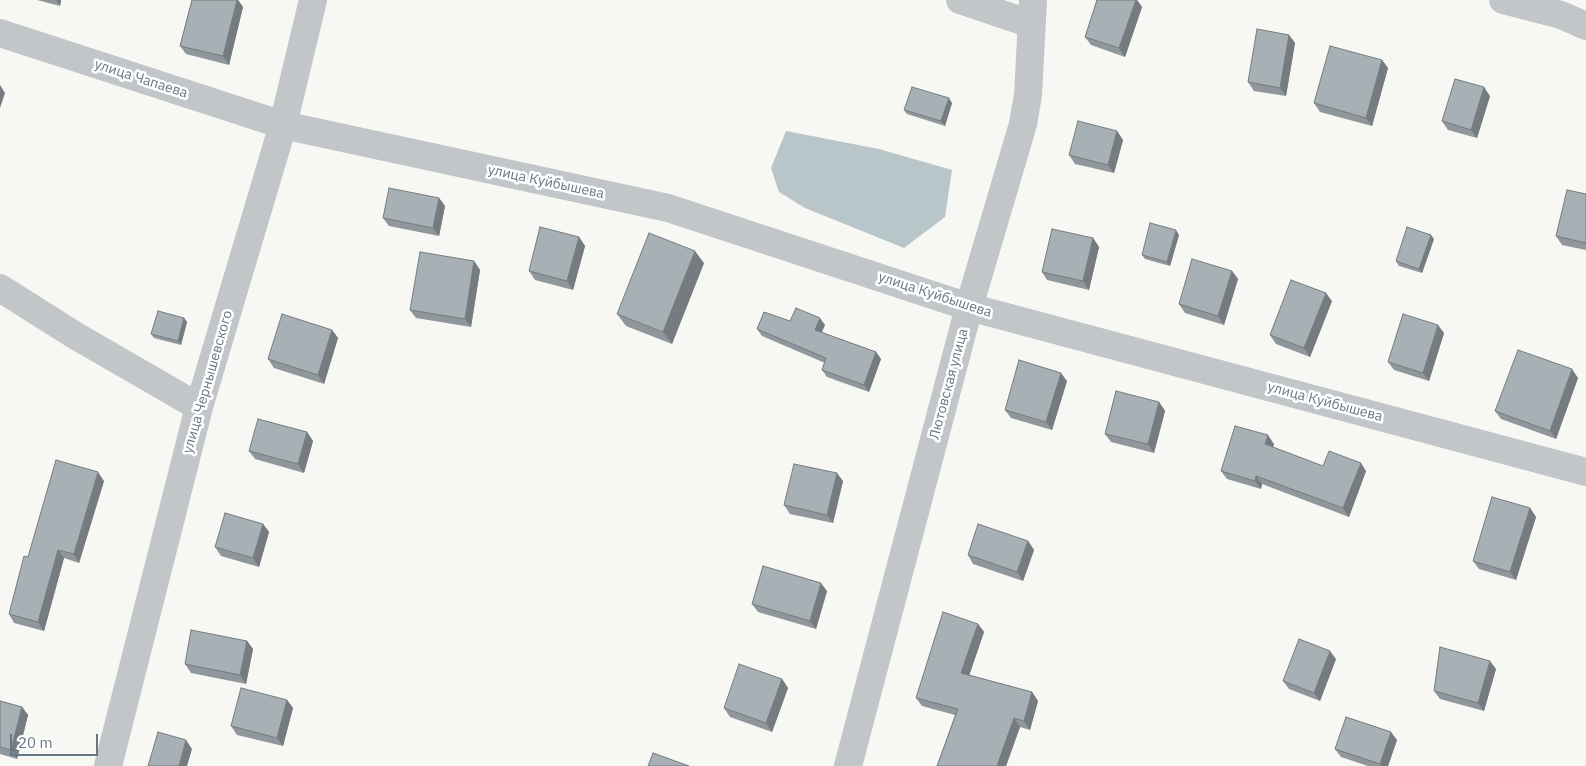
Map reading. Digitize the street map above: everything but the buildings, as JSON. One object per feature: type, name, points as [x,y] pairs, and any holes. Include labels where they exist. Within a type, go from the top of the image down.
[{"type":"street","name":"улица Чернышевского","points":[[108,766],[199,407],[282,125],[313,0]]},
{"type":"street","points":[[960,0],[1032,12]]},
{"type":"street","points":[[1503,0],[1561,15],[1586,26]]},
{"type":"street","name":"Лютовская улица","points":[[848,766],[969,307],[1023,124],[1028,95],[1032,12]]},
{"type":"street","name":"улица Чапаева","points":[[0,34],[282,125]]},
{"type":"street","name":"улица Куйбышева","points":[[282,125],[668,208],[969,307],[1586,472]]},
{"type":"street","points":[[0,288],[76,336],[199,407]]},
{"type":"shaded area","points":[[786,131],[879,149],[952,170],[945,217],[904,248],[805,208],[779,192],[771,168]]}]
